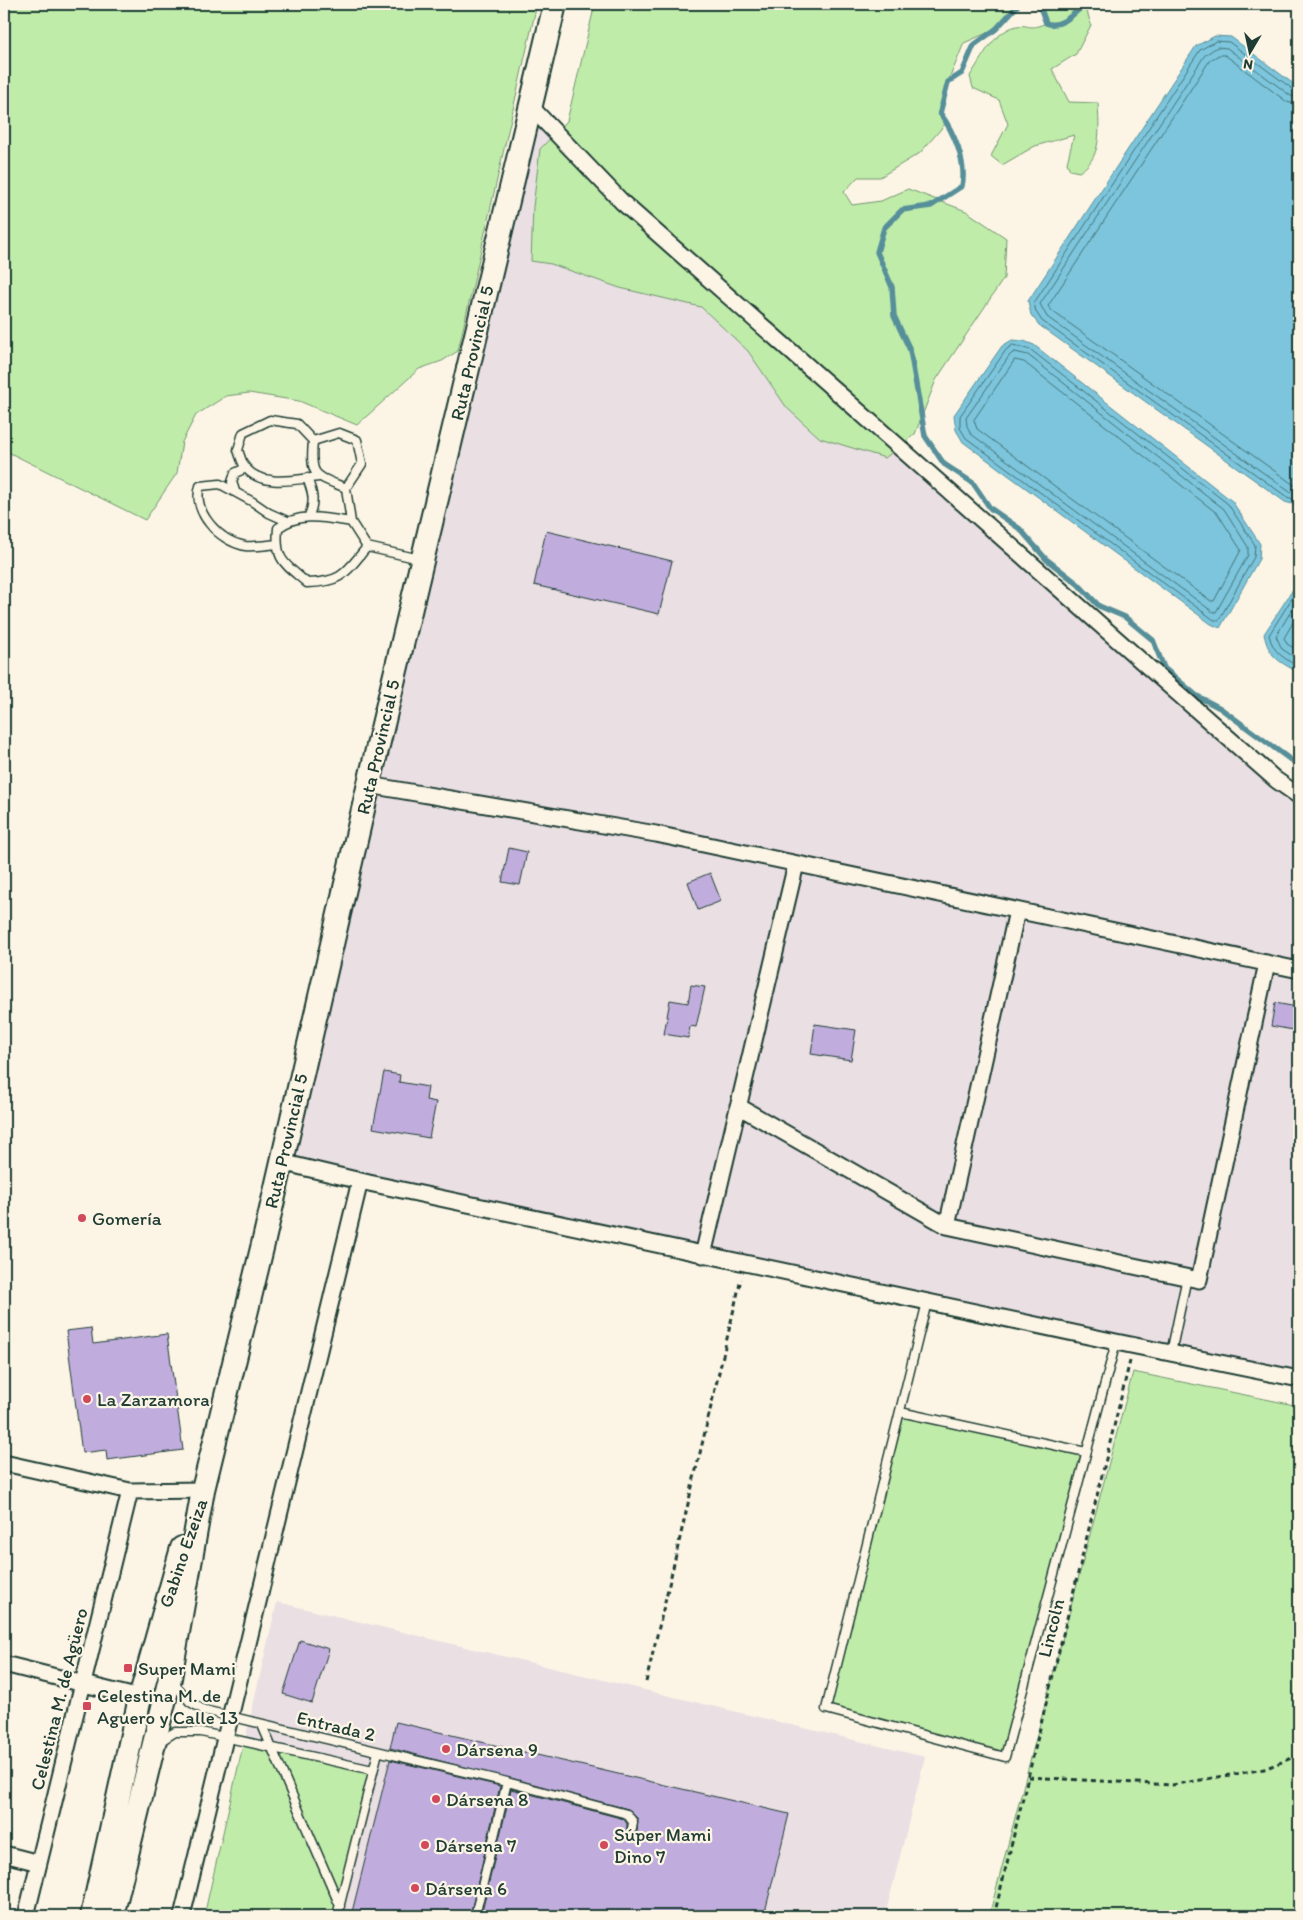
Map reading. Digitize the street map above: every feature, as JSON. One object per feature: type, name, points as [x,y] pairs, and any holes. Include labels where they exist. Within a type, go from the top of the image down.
[{"type":"main road","name":"Ruta Provincial 5","points":[[203,1490],[555,4]]},
{"type":"main road","name":"Gabino Ezeiza","points":[[112,1916],[170,1678],[203,1490]]},
{"type":"main road","name":"Gabino Ezeiza","points":[[92,1916],[140,1698],[179,1556],[203,1490]]},
{"type":"street","points":[[531,107],[623,203],[1276,780],[1299,796]]},
{"type":"street","points":[[370,780],[513,809],[656,834],[1299,970]]},
{"type":"street","points":[[703,1255],[796,864]]},
{"type":"street","points":[[947,1226],[1017,911]]},
{"type":"street","points":[[738,1106],[947,1226],[1199,1280],[1267,963]]},
{"type":"street","points":[[281,1162],[360,1181],[703,1255],[1134,1346],[1299,1378]]},
{"type":"street","points":[[182,1916],[360,1181]]},
{"type":"street","points":[[4,1463],[130,1491],[203,1490]]},
{"type":"street","name":"Celestina M. de Agüero","points":[[26,1916],[130,1491]]},
{"type":"street","points":[[4,1664],[140,1698]]},
{"type":"street","points":[[4,1854],[39,1864]]},
{"type":"lane","points":[[319,477],[311,465],[313,441],[297,424],[270,420],[243,433],[238,450],[246,468],[259,477],[282,481],[319,477],[346,488]]},
{"type":"lane","points":[[313,441],[339,433],[357,440],[362,464],[346,488],[351,522],[368,547],[422,560]]},
{"type":"lane","points":[[235,492],[232,482],[235,473],[246,468]]},
{"type":"lane","points":[[307,478],[313,492],[314,504],[308,516]]},
{"type":"lane","points":[[277,544],[245,546],[220,535],[206,520],[197,496],[200,486],[220,484],[269,513],[287,521]]},
{"type":"lane","points":[[351,522],[308,516],[287,521],[278,528],[277,544],[281,560],[307,582],[329,582],[344,575],[368,547]]},
{"type":"lane","points":[[1171,1353],[1188,1277]]},
{"type":"lane","points":[[927,1302],[826,1709],[1005,1757],[1116,1342]]},
{"type":"lane","points":[[900,1412],[1086,1452]]},
{"type":"lane","name":"Entrada 2","points":[[170,1678],[190,1702],[204,1710],[231,1718],[507,1782],[627,1814],[633,1822],[632,1829]]},
{"type":"lane","points":[[262,1725],[340,1906]]},
{"type":"lane","name":"Entrada 2","points":[[153,1746],[175,1732],[201,1732],[373,1770]]},
{"type":"lane","points":[[338,1916],[378,1752]]},
{"type":"lane","points":[[474,1916],[507,1782]]},
{"type":"path","points":[[646,1682],[745,1263]]},
{"type":"path","name":"Lincoln","points":[[994,1916],[1134,1346]]},
{"type":"path","points":[[1028,1777],[1172,1785],[1264,1769],[1299,1755]]},
{"type":"shaded area","points":[[531,107],[1299,797],[1299,1377],[281,1162]]},
{"type":"shaded area","points":[[277,1602],[925,1757],[885,1916],[204,1916]]},
{"type":"green space","points":[[4,4],[537,4],[458,351],[442,361],[419,369],[357,425],[299,401],[249,393],[226,396],[196,415],[182,442],[177,473],[145,520],[4,450]]},
{"type":"green space","points":[[595,4],[1019,4],[996,29],[964,43],[948,82],[941,113],[947,122],[920,153],[880,177],[858,177],[844,192],[852,205],[881,201],[908,189],[966,211],[1006,238],[1004,278],[936,380],[915,434],[885,458],[820,438],[787,408],[748,351],[701,307],[620,288],[551,264],[531,261],[533,207],[540,149],[567,121]]},
{"type":"green space","points":[[1039,4],[1085,4],[1091,25],[1076,54],[1052,69],[1069,102],[1098,103],[1099,132],[1096,151],[1087,166],[1079,172],[1070,170],[1067,163],[1074,135],[1035,146],[1002,165],[991,156],[1008,124],[999,100],[973,88],[970,76],[989,46],[1002,33],[1017,26],[1032,27],[1046,23]]},
{"type":"green space","points":[[1133,1372],[1299,1406],[1299,1916],[989,1916]]},
{"type":"green space","points":[[900,1412],[1086,1452],[1005,1757],[826,1709]]},
{"type":"green space","points":[[244,1741],[373,1770],[337,1916],[204,1916]]},
{"type":"water","points":[[1215,36],[1231,37],[1299,88],[1299,506],[1285,502],[1039,325],[1031,315],[1028,301],[1196,46]]},
{"type":"water","points":[[1012,340],[1024,341],[1034,345],[1232,501],[1260,544],[1259,559],[1220,628],[1211,624],[963,442],[956,430],[954,415],[1002,346]]},
{"type":"water","points":[[1299,580],[1299,673],[1280,662],[1272,654],[1264,634]]},
{"type":"building","points":[[546,531],[672,561],[659,614],[534,585]]},
{"type":"building","points":[[509,848],[527,852],[520,885],[502,882]]},
{"type":"building","points":[[710,873],[721,901],[698,910],[688,882]]},
{"type":"building","points":[[691,985],[705,987],[696,1027],[690,1026],[688,1038],[664,1034],[670,1000],[688,1003]]},
{"type":"building","points":[[1275,1003],[1297,1007],[1293,1030],[1271,1026]]},
{"type":"building","points":[[815,1024],[856,1030],[851,1060],[811,1054]]},
{"type":"building","points":[[384,1072],[400,1075],[399,1082],[428,1087],[426,1100],[436,1102],[429,1138],[373,1128]]},
{"type":"building","points":[[91,1328],[93,1344],[167,1334],[183,1450],[107,1460],[106,1450],[82,1453],[66,1331]]},
{"type":"building","points":[[300,1640],[329,1649],[312,1703],[283,1694]]},
{"type":"building","points":[[396,1722],[789,1814],[764,1916],[481,1916],[511,1789],[624,1819],[627,1824],[627,1832],[631,1834],[637,1832],[638,1819],[628,1809],[390,1748]]},
{"type":"building","points":[[390,1760],[500,1786],[470,1916],[446,1910],[445,1916],[351,1916]]},
{"type":"waterway","points":[[1019,4],[996,29],[974,45],[962,73],[948,82],[940,113],[950,129],[958,148],[963,168],[962,186],[931,206],[902,210],[884,228],[877,252],[892,287],[894,316],[910,350],[925,436],[944,464],[973,483],[990,508],[1020,529],[1046,559],[1078,584],[1099,606],[1125,617],[1153,640],[1164,668],[1197,696],[1220,708],[1299,766]]},
{"type":"waterway","points":[[1039,4],[1046,23],[1052,24],[1057,24],[1067,19],[1085,4]]},
{"type":"place","name":"Gomería","points":[[82,1218]]},
{"type":"place","name":"La Zarzamora","points":[[87,1399]]},
{"type":"place","name":"Super Mami","points":[[128,1668]]},
{"type":"place","name":"Celestina M. de Aguero y Calle 13","points":[[87,1706]]},
{"type":"place","name":"Dársena 9","points":[[446,1749]]},
{"type":"place","name":"Dársena 8","points":[[436,1799]]},
{"type":"place","name":"Dársena 7","points":[[425,1845]]},
{"type":"place","name":"Súper Mami Dino 7","points":[[604,1845]]},
{"type":"place","name":"Dársena 6","points":[[415,1888]]}]
